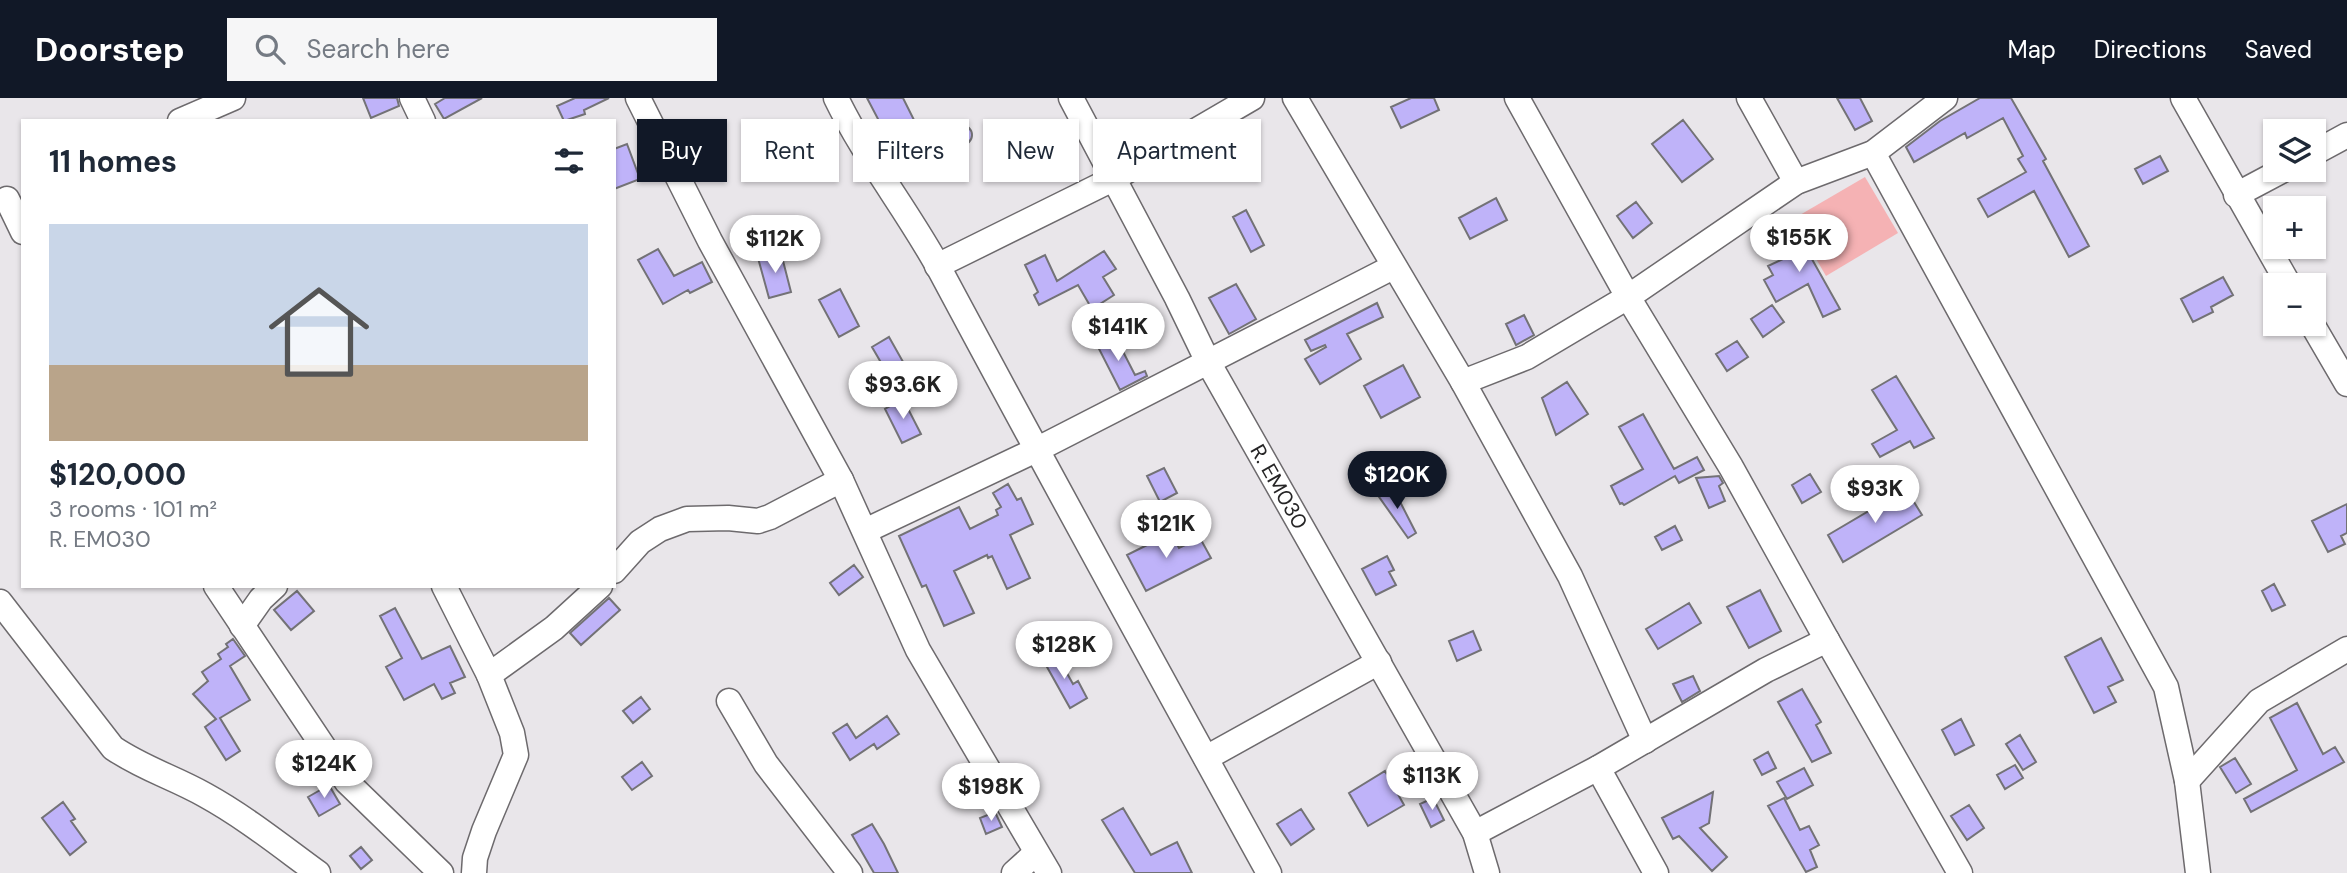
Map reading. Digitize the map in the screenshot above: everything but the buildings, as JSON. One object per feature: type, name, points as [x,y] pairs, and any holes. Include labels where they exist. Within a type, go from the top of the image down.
[{"type":"street","points":[[187,119],[233,98]]},
{"type":"street","points":[[412,98],[421,119]]},
{"type":"street","points":[[638,98],[710,242],[841,480],[918,650],[1043,863],[1014,873]]},
{"type":"street","points":[[836,98],[851,128],[937,266],[1269,873]]},
{"type":"street","name":"R. EM030","points":[[1070,98],[1093,141]]},
{"type":"street","points":[[1216,119],[1252,98]]},
{"type":"street","points":[[1295,98],[1463,382],[1570,576],[1644,741]]},
{"type":"street","points":[[1517,98],[1628,297],[1731,467],[1826,640],[1960,873]]},
{"type":"street","points":[[1749,98],[1796,182]]},
{"type":"street","points":[[1463,382],[1527,358],[1628,297],[1796,182],[1873,153],[1945,98]]},
{"type":"street","points":[[2183,98],[2282,273]]},
{"type":"street","points":[[2326,146],[2347,135]]},
{"type":"street","points":[[1873,153],[2166,687],[2187,781],[2198,873]]},
{"type":"street","points":[[2236,195],[2263,181]]},
{"type":"street","points":[[937,266],[1107,182]]},
{"type":"street","name":"R. EM030","points":[[1115,182],[1208,362],[1475,833],[1487,873]]},
{"type":"street","points":[[10,197],[21,227]]},
{"type":"street","points":[[865,531],[1036,450],[1393,267]]},
{"type":"street","points":[[2319,336],[2347,384]]},
{"type":"street","points":[[616,569],[640,542],[660,529],[687,519],[728,518],[758,521],[841,480]]},
{"type":"street","points":[[217,588],[347,782],[427,869]]},
{"type":"street","points":[[242,626],[261,599],[273,588]]},
{"type":"street","points":[[445,588],[489,675],[512,733],[516,755],[484,831],[475,858],[474,873]]},
{"type":"street","points":[[489,675],[554,628],[598,588]]},
{"type":"street","points":[[0,602],[113,748],[137,765],[204,794],[245,819],[318,873]]},
{"type":"street","points":[[1475,833],[1598,768],[1766,670],[1826,640]]},
{"type":"street","points":[[2187,781],[2259,701],[2347,649]]},
{"type":"street","points":[[1206,758],[1379,663]]},
{"type":"street","points":[[729,701],[766,764],[850,873]]},
{"type":"street","points":[[1598,768],[1656,873]]},
{"type":"shaded area","points":[[1865,177],[1898,233],[1826,276],[1793,219]]}]
